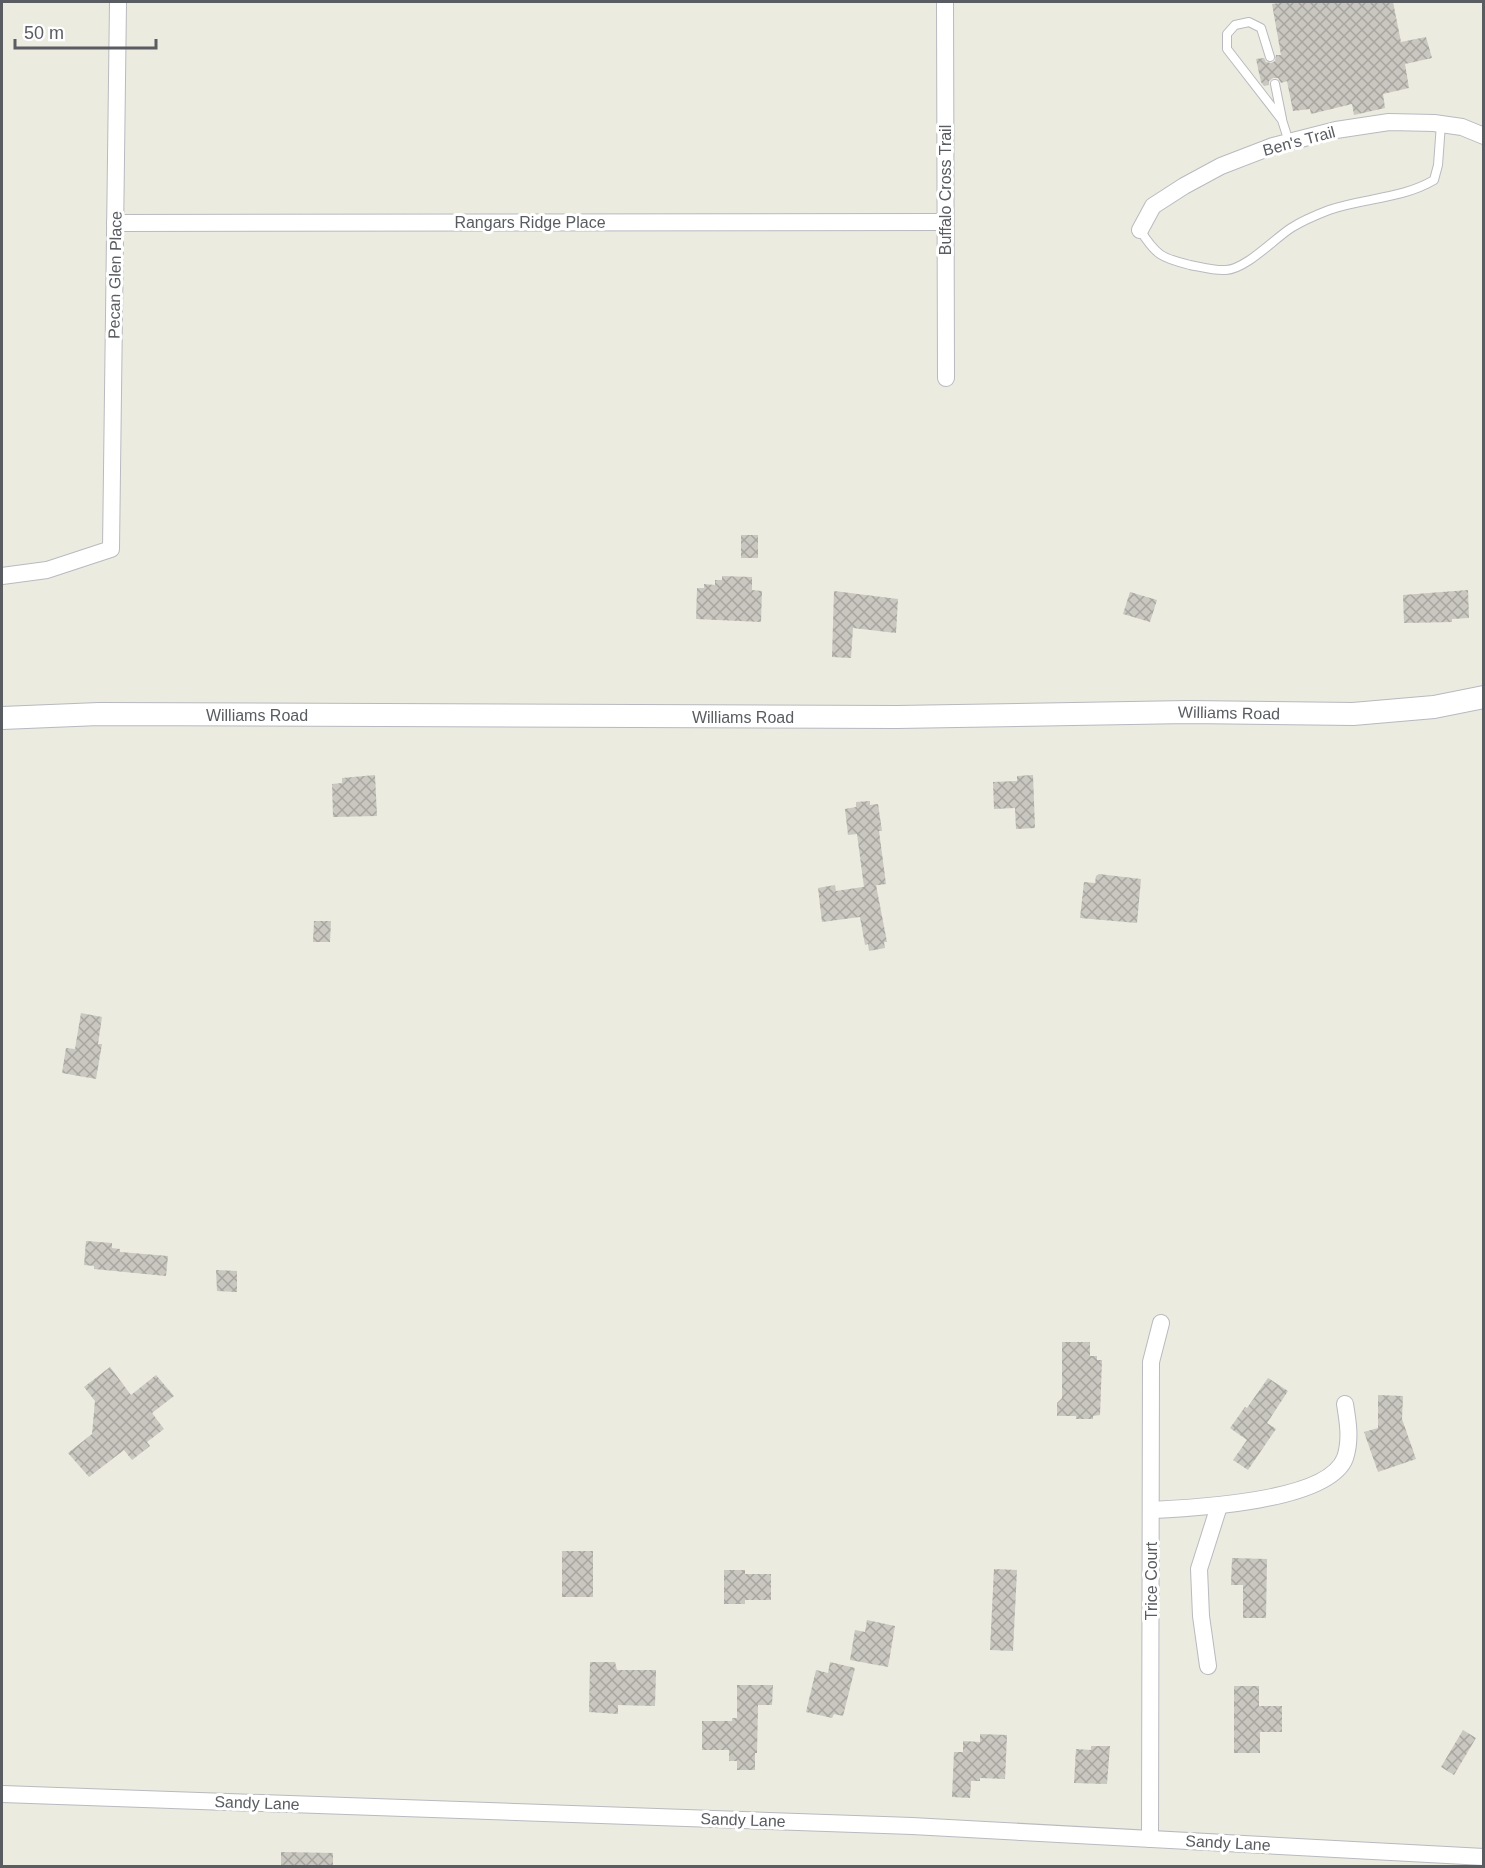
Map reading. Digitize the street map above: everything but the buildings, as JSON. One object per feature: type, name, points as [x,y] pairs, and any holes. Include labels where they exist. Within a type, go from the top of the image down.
[{"type":"street","name":"Pecan Glen Place","points":[[2,576],[46,570],[111,549],[118,2]]},
{"type":"street","name":"Buffalo Cross Trail","points":[[945,2],[946,378]]},
{"type":"street","name":"Ben's Trail","points":[[1140,230],[1153,206],[1184,186],[1221,166],[1273,146],[1336,130],[1389,122],[1462,127],[1484,136]]},
{"type":"street","name":"Rangars Ridge Place","points":[[116,223],[945,222]]},
{"type":"street","name":"Williams Road","points":[[2,718],[99,714],[873,717],[1188,712],[1353,714],[1434,707],[1484,697]]},
{"type":"street","name":"Trice Court","points":[[1150,1839],[1151,1362],[1161,1323]]},
{"type":"street","points":[[1151,1510],[1219,1506],[1305,1490],[1333,1474],[1344,1460],[1350,1434],[1345,1404]]},
{"type":"street","points":[[1208,1666],[1201,1616],[1199,1569],[1219,1506]]},
{"type":"street","name":"Sandy Lane","points":[[2,1794],[912,1826],[1484,1857]]},
{"type":"lane","points":[[1270,57],[1260,28],[1249,22],[1235,25],[1227,34],[1227,49],[1282,120]]},
{"type":"lane","points":[[1275,84],[1289,142]]},
{"type":"lane","points":[[1140,230],[1154,251],[1175,261],[1203,268],[1228,270],[1242,265],[1294,227],[1327,211],[1418,189],[1434,180],[1438,165],[1441,124]]}]
